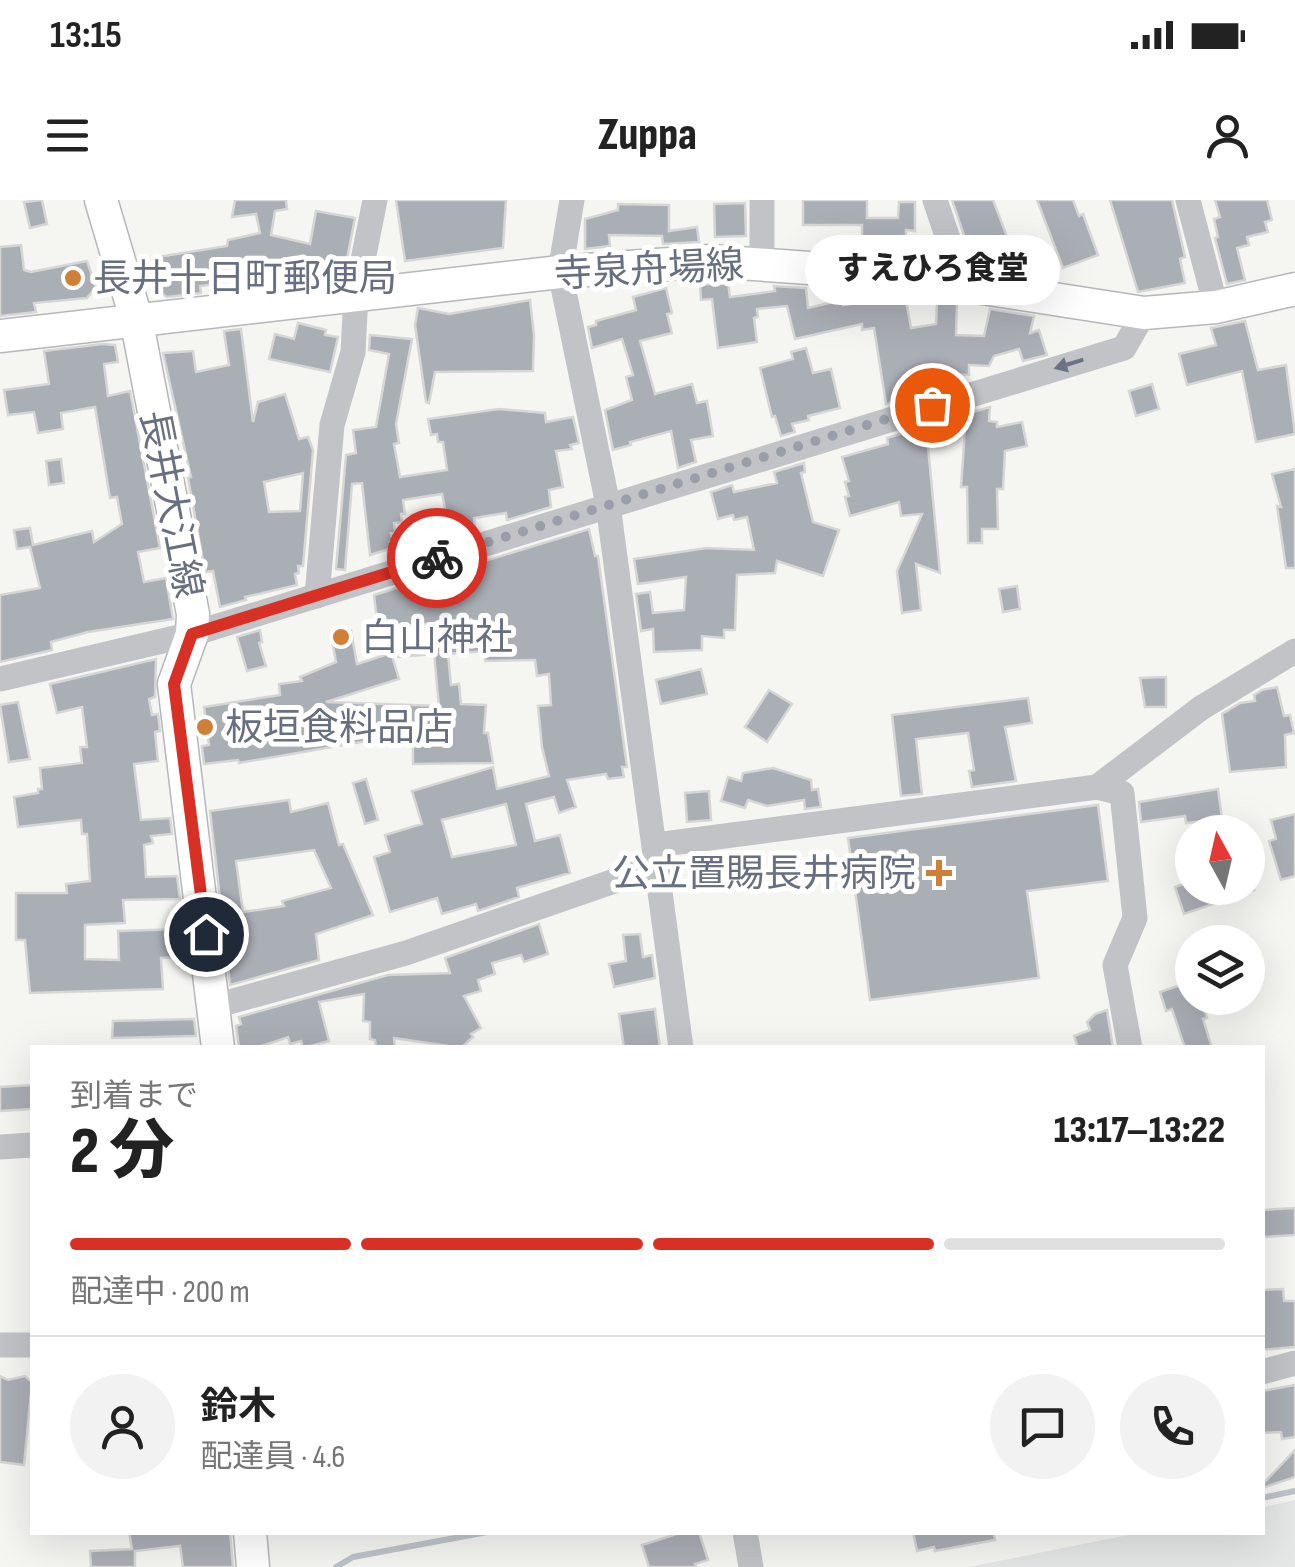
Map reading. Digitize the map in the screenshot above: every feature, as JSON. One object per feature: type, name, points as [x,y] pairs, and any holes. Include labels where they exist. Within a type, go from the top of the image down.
[{"type":"main road","name":"長井大江線","points":[[100,200],[136,318],[193,614],[192,634],[174,684],[218,1045]]},
{"type":"main road","name":"寺泉舟場線","points":[[0,336],[560,272],[710,261],[894,274],[1144,313],[1216,307],[1295,289]]},
{"type":"main road","points":[[250,1535],[254,1567]]},
{"type":"street","points":[[317,596],[332,425],[353,352],[356,295],[375,200]]},
{"type":"street","points":[[572,200],[560,272],[608,505],[682,1045]]},
{"type":"street","points":[[762,200],[762,263]]},
{"type":"street","points":[[935,200],[964,286]]},
{"type":"street","points":[[1188,200],[1216,307]]},
{"type":"street","points":[[0,678],[192,634],[1124,348],[1144,313]]},
{"type":"street","points":[[1097,787],[1201,708],[1295,651]]},
{"type":"street","points":[[215,1006],[406,952],[657,855],[1097,787],[1122,793],[1134,918],[1115,965],[1129,1045]]},
{"type":"street","points":[[0,1147],[30,1145]]},
{"type":"street","points":[[0,1345],[30,1345]]},
{"type":"street","points":[[1265,1371],[1295,1363]]},
{"type":"street","points":[[746,1535],[751,1567]]},
{"type":"shaded area","points":[[1295,1500],[1295,1567],[969,1567],[1128,1535],[1265,1535],[1265,1507]]},
{"type":"building","points":[[42,200],[47,224],[30,228],[24,202]]},
{"type":"building","points":[[235,200],[286,200],[287,209],[275,211],[271,235],[310,244],[316,211],[355,218],[345,269],[284,260],[287,279],[271,283],[230,290],[229,283],[200,286],[201,293],[167,297],[153,288],[145,259],[227,246],[228,240],[260,233],[256,214],[232,217]]},
{"type":"building","points":[[396,200],[506,200],[503,248],[405,261]]},
{"type":"building","points":[[803,200],[867,200],[867,218],[898,218],[899,202],[915,202],[915,231],[906,230],[906,244],[890,244],[890,249],[862,249],[862,225],[803,225]]},
{"type":"building","points":[[952,200],[993,200],[1008,239],[970,253]]},
{"type":"building","points":[[1037,200],[1073,200],[1079,216],[1083,214],[1098,255],[1063,268]]},
{"type":"building","points":[[1110,200],[1172,200],[1185,257],[1180,259],[1185,283],[1138,292]]},
{"type":"building","points":[[1215,200],[1267,200],[1272,220],[1265,222],[1268,232],[1247,237],[1249,245],[1237,248],[1245,280],[1227,284],[1215,238],[1218,237],[1214,219],[1220,217]]},
{"type":"building","points":[[745,203],[746,236],[715,237],[714,204]]},
{"type":"building","points":[[618,204],[669,205],[669,231],[697,227],[699,242],[663,244],[662,236],[609,235],[610,246],[585,249],[585,219],[618,210]]},
{"type":"building","points":[[21,245],[24,270],[87,261],[96,287],[87,298],[34,303],[36,312],[0,316],[0,247]]},
{"type":"building","points":[[728,282],[730,297],[775,291],[774,286],[806,288],[808,308],[842,300],[843,305],[890,298],[890,302],[906,300],[911,328],[936,324],[937,302],[957,304],[956,335],[984,336],[990,309],[1034,316],[1030,333],[1039,330],[1047,355],[1023,361],[1019,349],[994,356],[989,366],[969,365],[969,375],[947,374],[948,385],[886,404],[874,328],[862,330],[862,324],[795,339],[787,306],[757,309],[757,342],[718,348],[712,299],[701,300],[700,285]]},
{"type":"building","points":[[666,288],[672,333],[640,341],[655,394],[692,384],[697,403],[707,401],[713,436],[691,440],[696,462],[678,468],[671,431],[613,450],[605,410],[632,400],[626,377],[633,375],[622,339],[592,348],[588,327],[636,310],[633,297]]},
{"type":"building","points":[[530,300],[533,371],[435,372],[429,403],[426,402],[415,325],[418,308],[449,314]]},
{"type":"building","points":[[1245,321],[1258,370],[1286,365],[1295,434],[1256,442],[1242,371],[1187,385],[1179,354],[1216,345],[1211,328]]},
{"type":"building","points":[[298,323],[338,337],[330,372],[269,359],[275,334],[294,339]]},
{"type":"building","points":[[241,329],[253,422],[258,402],[285,394],[299,439],[308,437],[313,450],[303,566],[298,566],[299,573],[295,574],[297,585],[220,607],[213,571],[205,572],[188,478],[191,477],[163,353],[193,351],[196,372],[229,365],[224,331]],"holes":[[[303,473],[300,511],[269,512],[264,482]]]},
{"type":"building","points":[[370,335],[412,339],[396,424],[399,443],[394,444],[400,477],[447,470],[443,442],[438,442],[437,434],[431,435],[428,419],[499,409],[545,413],[546,422],[573,417],[579,443],[570,445],[572,449],[556,451],[563,487],[549,490],[551,507],[507,520],[506,513],[474,518],[475,530],[451,538],[442,494],[403,500],[405,514],[401,514],[402,522],[394,523],[392,548],[370,555],[362,483],[352,484],[345,570],[336,569],[346,455],[356,453],[353,430],[376,427],[389,354],[369,350]]},
{"type":"building","points":[[115,345],[118,362],[104,364],[108,396],[130,391],[160,548],[138,552],[144,582],[166,578],[173,619],[88,632],[51,642],[52,650],[0,662],[0,595],[40,588],[30,547],[17,549],[14,530],[30,528],[33,545],[92,531],[94,542],[122,524],[117,497],[110,498],[95,407],[61,413],[63,429],[38,433],[34,412],[8,415],[4,390],[49,384],[44,351]]},
{"type":"building","points":[[806,348],[813,373],[831,369],[840,408],[808,416],[809,420],[792,424],[795,432],[781,436],[760,368],[793,359],[791,352]]},
{"type":"building","points":[[1152,384],[1159,409],[1136,416],[1129,391]]},
{"type":"building","points":[[990,407],[989,421],[997,422],[997,427],[1022,422],[1027,446],[1005,451],[1003,489],[997,489],[998,529],[982,529],[982,543],[968,543],[967,487],[961,487],[966,414]]},
{"type":"building","points":[[926,426],[940,573],[916,564],[921,610],[902,613],[897,571],[922,514],[901,516],[899,502],[850,516],[845,497],[849,496],[845,482],[849,481],[842,457],[888,444],[887,438]]},
{"type":"building","points":[[61,459],[64,483],[49,485],[46,461]]},
{"type":"building","points":[[804,463],[805,472],[801,473],[813,522],[839,530],[823,576],[777,561],[775,573],[737,575],[735,630],[724,630],[724,638],[702,636],[702,650],[654,652],[653,629],[641,631],[636,594],[650,592],[653,613],[684,610],[686,577],[638,584],[634,559],[706,548],[754,550],[747,517],[718,519],[711,492],[732,485],[734,492],[777,483],[774,472]]},
{"type":"building","points":[[1295,469],[1295,568],[1286,568],[1277,506],[1281,507],[1272,474]]},
{"type":"building","points":[[589,529],[598,556],[627,767],[622,767],[624,777],[608,779],[606,774],[567,780],[576,807],[559,813],[554,797],[526,804],[535,841],[560,835],[570,873],[517,888],[519,897],[478,911],[476,904],[442,914],[437,898],[390,912],[374,857],[390,852],[385,835],[422,824],[412,791],[493,767],[497,789],[549,776],[538,706],[551,705],[549,674],[537,676],[535,660],[485,661],[486,651],[448,654],[451,685],[459,684],[461,704],[486,705],[484,733],[488,733],[493,763],[413,764],[413,733],[239,763],[238,760],[204,764],[202,746],[209,745],[204,707],[280,695],[279,684],[302,681],[300,677],[336,662],[331,635],[351,631],[357,664],[391,653],[399,679],[326,702],[439,706],[434,654],[398,657],[397,651],[473,627],[471,619],[378,629],[374,595]],"holes":[[[506,804],[516,845],[452,857],[442,820]]]},
{"type":"building","points":[[1017,586],[1020,609],[1003,612],[999,589]]},
{"type":"building","points":[[260,630],[259,643],[266,666],[247,671],[237,637]]},
{"type":"building","points":[[156,659],[155,697],[149,699],[152,715],[158,714],[158,761],[134,764],[141,820],[170,818],[172,834],[151,836],[153,843],[144,845],[146,877],[177,876],[180,899],[123,900],[125,923],[85,925],[85,959],[119,960],[118,931],[184,929],[187,957],[161,958],[163,989],[30,993],[25,940],[16,940],[16,893],[67,893],[66,884],[90,881],[87,834],[82,834],[81,820],[18,827],[14,797],[42,789],[40,768],[82,763],[80,747],[87,747],[82,707],[57,713],[50,684]]},
{"type":"building","points":[[701,669],[707,694],[661,704],[656,680]]},
{"type":"building","points":[[1166,677],[1166,707],[1145,707],[1140,678]]},
{"type":"building","points":[[1277,687],[1284,716],[1290,715],[1294,733],[1285,735],[1286,767],[1230,772],[1222,714],[1240,703],[1255,701],[1254,695],[1262,690]]},
{"type":"building","points":[[769,690],[792,704],[767,742],[745,727]]},
{"type":"building","points":[[1028,698],[1032,723],[1005,727],[1016,781],[972,787],[969,771],[974,770],[968,733],[916,739],[922,794],[901,796],[892,715]]},
{"type":"building","points":[[18,702],[30,759],[9,762],[0,705]]},
{"type":"building","points":[[773,768],[811,780],[812,790],[818,789],[821,807],[805,809],[804,800],[767,806],[748,800],[745,808],[721,801],[728,777],[741,781],[743,773]]},
{"type":"building","points":[[366,779],[378,820],[365,824],[353,783]]},
{"type":"building","points":[[1218,789],[1221,815],[1175,815],[1141,822],[1139,802]]},
{"type":"building","points":[[709,791],[711,820],[687,822],[685,793]]},
{"type":"building","points":[[289,800],[291,812],[328,803],[339,845],[343,844],[373,915],[316,934],[319,960],[230,985],[210,811]],"holes":[[[314,850],[331,888],[282,901],[284,906],[243,912],[236,861]]]},
{"type":"building","points":[[1098,805],[1108,881],[1027,891],[1039,978],[870,1000],[848,838]]},
{"type":"building","points":[[1295,814],[1295,876],[1281,880],[1269,841],[1276,839],[1271,820]]},
{"type":"building","points":[[1181,905],[1210,905],[1184,914]]},
{"type":"building","points":[[539,924],[548,954],[524,962],[521,955],[492,963],[495,974],[478,980],[481,991],[464,996],[481,1028],[464,1045],[394,1038],[395,1045],[376,1045],[370,1039],[370,1022],[363,1021],[364,994],[319,1002],[329,1041],[290,1044],[288,1037],[265,1045],[239,1045],[239,1017],[388,975],[450,973],[445,958]]},
{"type":"building","points":[[640,934],[643,957],[652,955],[655,978],[614,987],[609,964],[626,961],[623,935]]},
{"type":"building","points":[[1175,987],[1175,1015],[1206,1015],[1203,1019],[1211,1045],[1184,1045],[1172,1009],[1166,1011],[1160,992]]},
{"type":"building","points":[[655,1009],[660,1045],[624,1045],[619,1014]]},
{"type":"building","points":[[1107,1010],[1113,1045],[1077,1045],[1074,1036],[1090,1030],[1087,1022]]},
{"type":"building","points":[[194,1019],[196,1036],[112,1038],[113,1021]]},
{"type":"building","points":[[30,1085],[30,1109],[0,1111],[0,1087]]},
{"type":"building","points":[[1295,1208],[1295,1235],[1265,1237],[1265,1210]]},
{"type":"building","points":[[1283,1289],[1284,1301],[1295,1301],[1295,1347],[1265,1350],[1265,1290]]},
{"type":"building","points":[[0,1376],[8,1380],[25,1376],[30,1380],[30,1403],[24,1465],[0,1462]]},
{"type":"building","points":[[1295,1385],[1295,1437],[1282,1439],[1281,1432],[1265,1433],[1265,1390]]},
{"type":"building","points":[[1295,1450],[1295,1477],[1265,1487],[1265,1482]]},
{"type":"building","points":[[130,1535],[230,1535],[233,1567],[183,1567],[180,1546],[135,1551],[135,1567],[91,1567],[90,1551],[132,1549]]},
{"type":"building","points":[[674,1535],[700,1535],[708,1560],[695,1564],[696,1567],[649,1567],[642,1545]]},
{"type":"building","points":[[914,1535],[994,1535],[995,1540],[917,1551]]},
{"type":"waterway","points":[[1265,1497],[1295,1491]]},
{"type":"waterway","points":[[336,1567],[353,1557],[471,1535]]},
{"type":"way so far","points":[[437,558],[932,405]]},
{"type":"place","name":"長井十日町郵便局","points":[[73,278]]},
{"type":"place","name":"すえひろ食堂","points":[[932,405]]},
{"type":"place","name":"白山神社","points":[[341,637]]},
{"type":"place","name":"板垣食料品店","points":[[205,727]]},
{"type":"place","name":"公立置賜長井病院","points":[[939,873]]},
{"type":"route","points":[[206,934],[174,684],[192,634],[437,558]]}]
